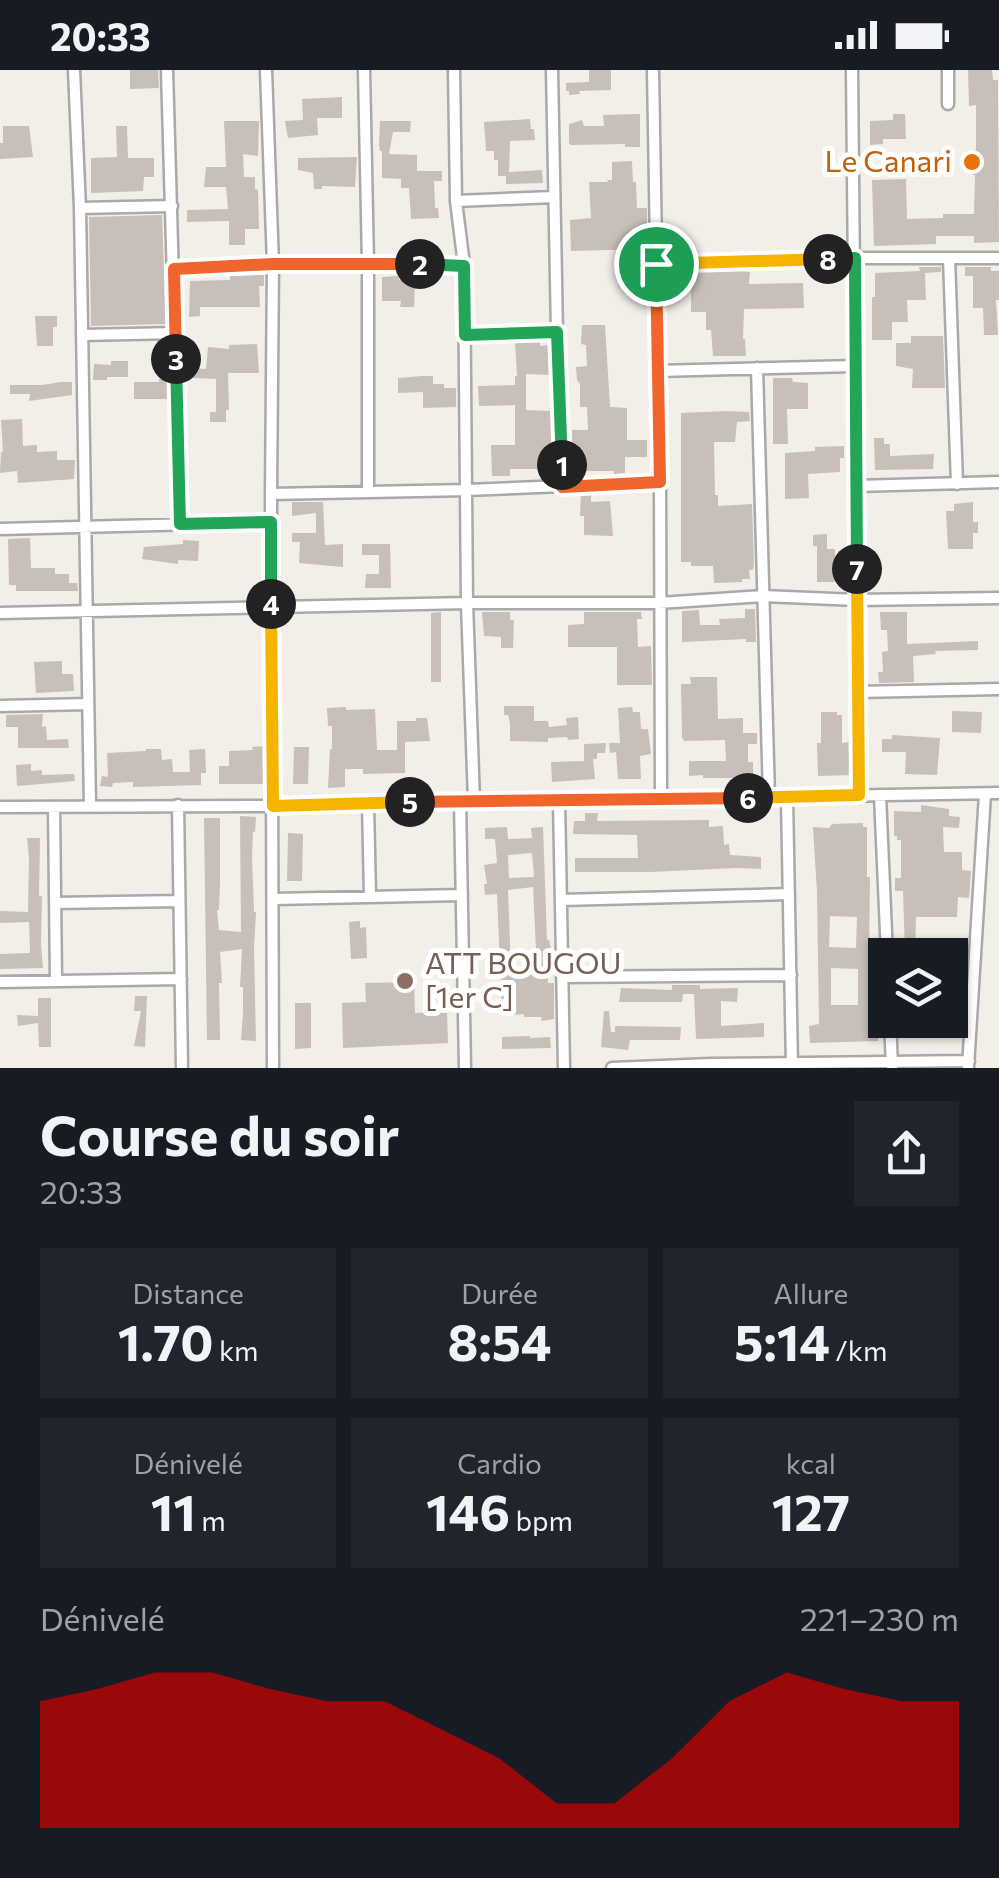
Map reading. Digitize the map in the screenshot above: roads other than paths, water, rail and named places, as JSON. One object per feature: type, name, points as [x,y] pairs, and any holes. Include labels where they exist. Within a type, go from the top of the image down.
[{"type":"street","points":[[74,70],[90,806]]},
{"type":"street","points":[[167,70],[180,524]]},
{"type":"street","points":[[266,70],[273,264],[273,1068]]},
{"type":"street","points":[[364,70],[368,491]]},
{"type":"street","points":[[454,70],[456,201],[464,266],[466,603],[474,801]]},
{"type":"street","points":[[552,70],[562,487]]},
{"type":"street","points":[[653,70],[660,482],[660,798]]},
{"type":"street","points":[[852,70],[859,795]]},
{"type":"street","points":[[948,70],[948,104]]},
{"type":"street","points":[[456,201],[554,198]]},
{"type":"street","points":[[80,208],[172,206]]},
{"type":"street","points":[[949,258],[956,484]]},
{"type":"street","points":[[656,264],[999,258]]},
{"type":"street","points":[[174,269],[368,263],[464,266]]},
{"type":"street","points":[[465,335],[557,332]]},
{"type":"street","points":[[82,335],[176,334]]},
{"type":"street","points":[[657,371],[855,366]]},
{"type":"street","points":[[756,368],[769,798]]},
{"type":"street","points":[[270,494],[660,482]]},
{"type":"street","points":[[856,486],[999,482]]},
{"type":"street","points":[[0,529],[271,522]]},
{"type":"street","points":[[0,613],[659,603],[763,596],[857,600],[999,598]]},
{"type":"street","points":[[858,692],[999,689]]},
{"type":"street","points":[[0,706],[88,704]]},
{"type":"street","points":[[612,1068],[969,1065],[986,794]]},
{"type":"street","points":[[0,808],[999,794]]},
{"type":"street","points":[[880,795],[886,938]]},
{"type":"street","points":[[787,797],[792,1066]]},
{"type":"street","points":[[559,800],[564,1068]]},
{"type":"street","points":[[460,801],[465,1068]]},
{"type":"street","points":[[368,802],[370,897]]},
{"type":"street","points":[[178,806],[182,1068]]},
{"type":"street","points":[[54,807],[56,981]]},
{"type":"street","points":[[561,900],[789,894]]},
{"type":"street","points":[[274,898],[462,895]]},
{"type":"street","points":[[55,903],[179,900]]},
{"type":"street","points":[[562,977],[790,976]]},
{"type":"street","points":[[0,982],[180,979]]},
{"type":"street","points":[[891,1038],[892,1065]]},
{"type":"place","name":"Le Canari","points":[[972,162]]},
{"type":"place","name":"ATT BOUGOU [1er C]","points":[[405,981]]}]
